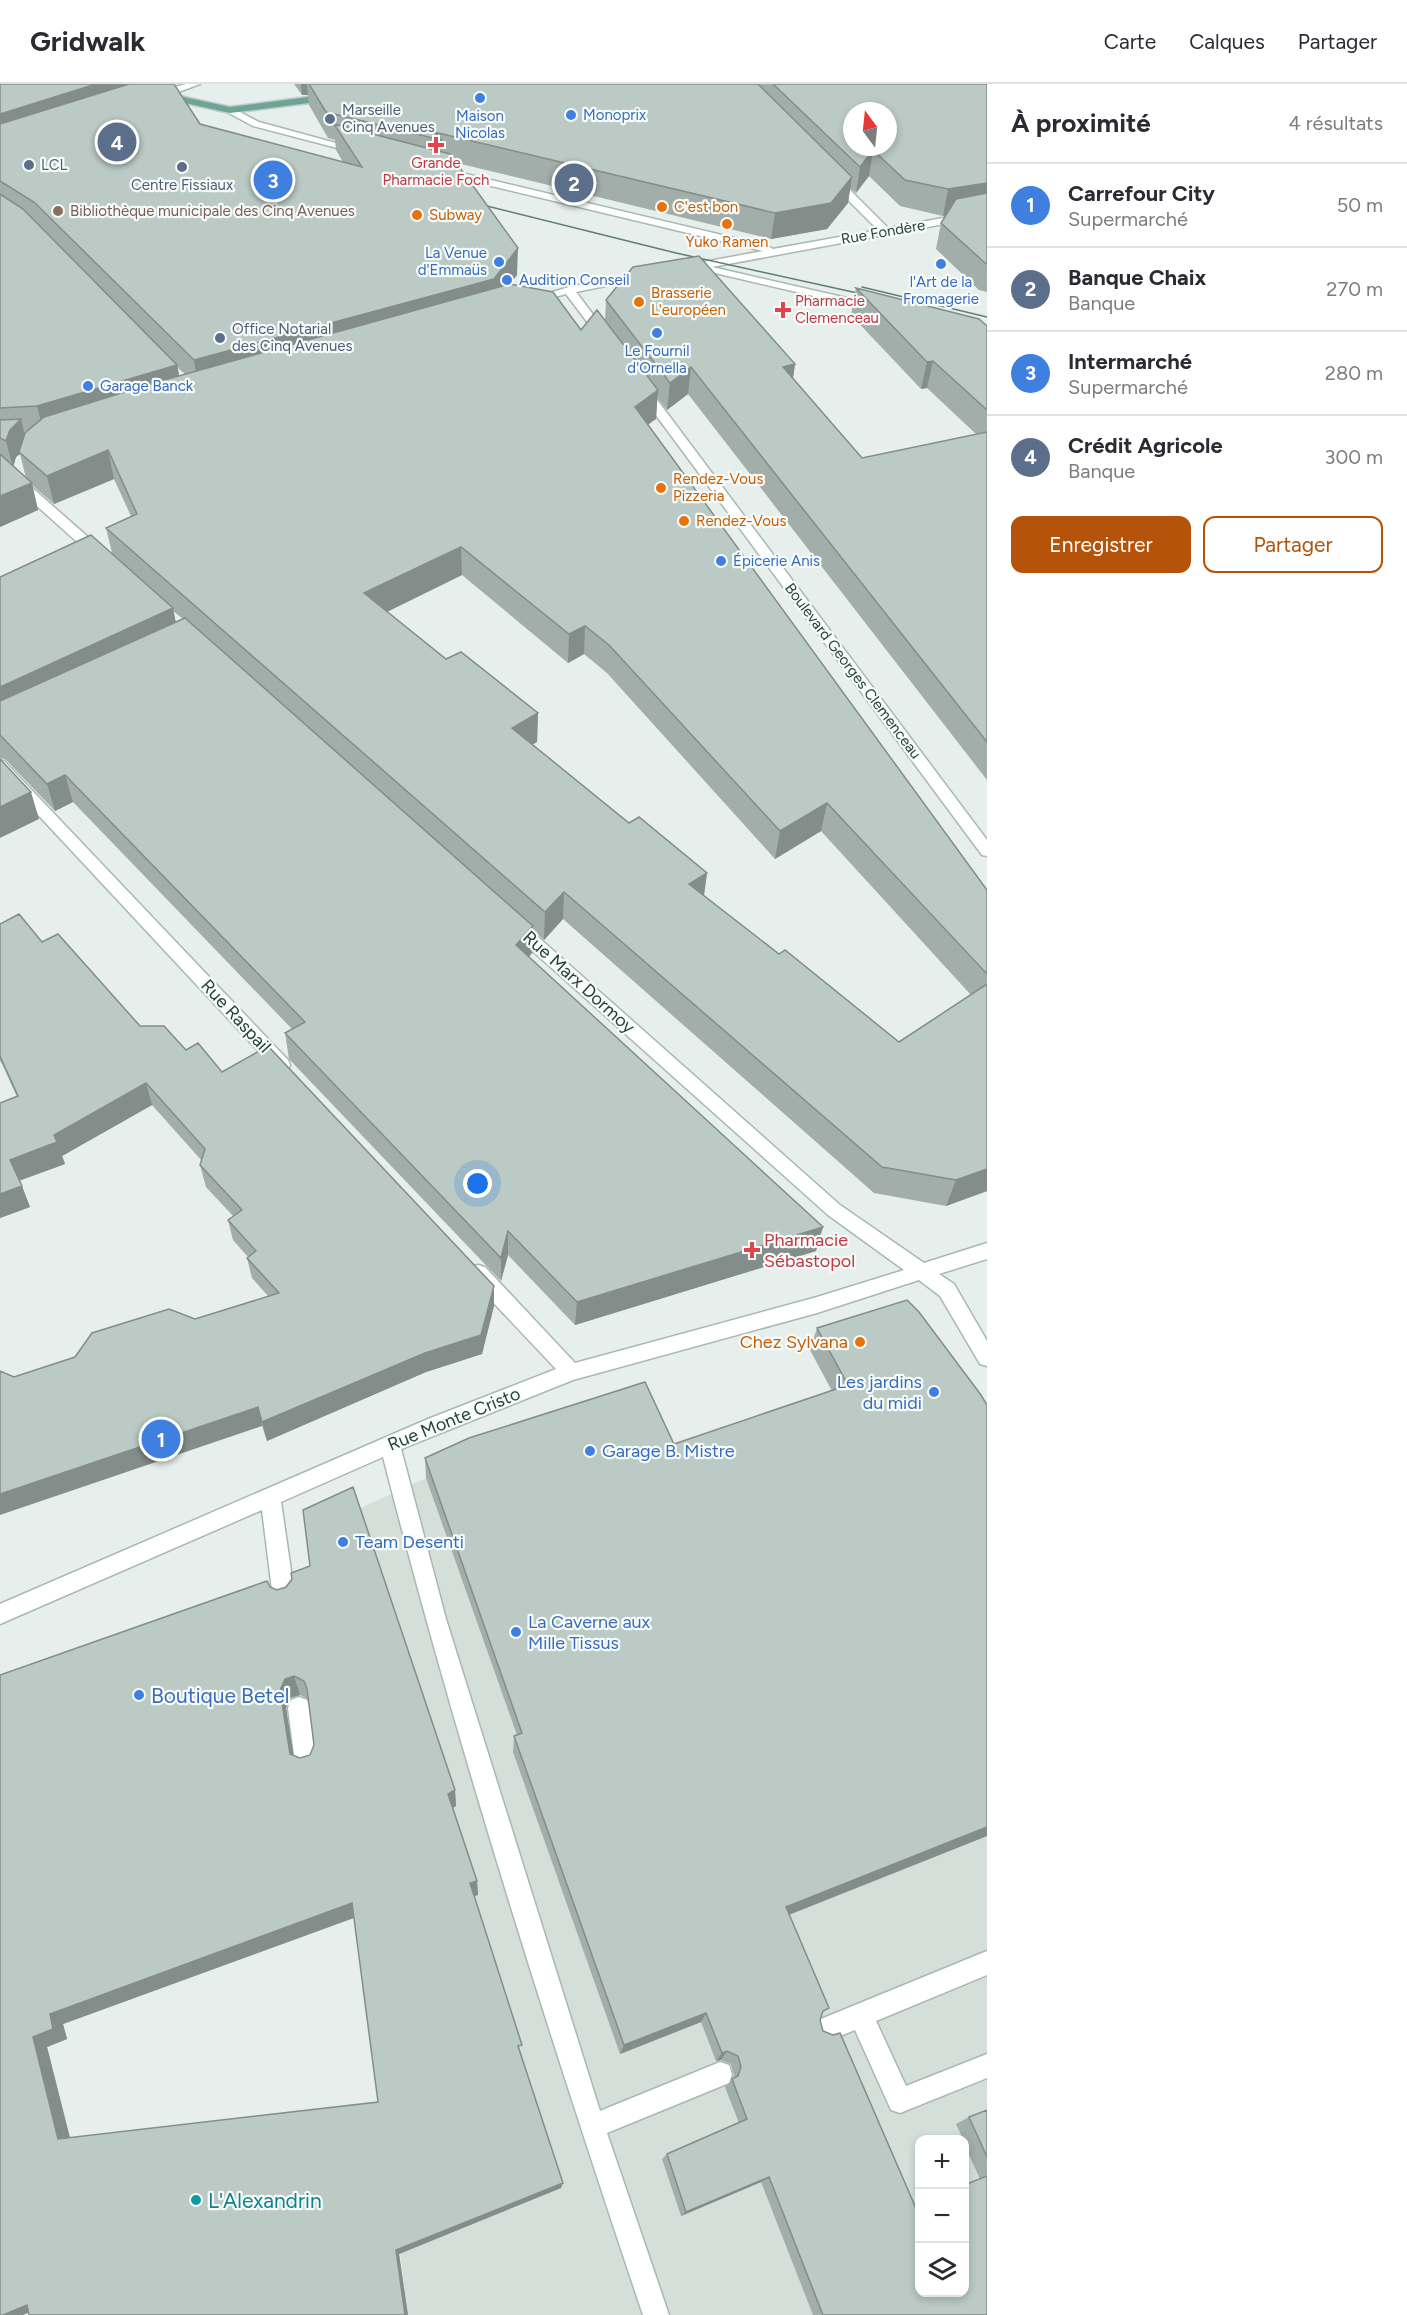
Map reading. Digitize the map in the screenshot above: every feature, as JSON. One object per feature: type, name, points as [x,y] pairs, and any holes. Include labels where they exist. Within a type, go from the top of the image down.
[{"type":"main road","points":[[140,97],[162,95],[230,111],[338,96]]},
{"type":"street","points":[[162,95],[195,84]]},
{"type":"street","points":[[230,111],[256,124],[377,155]]},
{"type":"street","points":[[435,170],[779,251]]},
{"type":"street","points":[[826,172],[885,231]]},
{"type":"street","name":"Rue Fondère","points":[[514,305],[569,290],[987,213]]},
{"type":"street","points":[[696,266],[894,312]]},
{"type":"street","points":[[569,290],[612,348]]},
{"type":"street","name":"Boulevard Georges Clemenceau","points":[[633,377],[987,851]]},
{"type":"street","points":[[0,466],[20,474],[114,567]]},
{"type":"street","name":"Rue Raspail","points":[[0,765],[293,1077]]},
{"type":"street","name":"Rue Marx Dormoy","points":[[506,917],[834,1210],[947,1290],[987,1358]]},
{"type":"street","name":"Rue Monte Cristo","points":[[0,1614],[390,1445],[571,1372],[817,1305],[987,1251]]},
{"type":"street","points":[[464,1259],[571,1372]]},
{"type":"street","points":[[390,1445],[435,1619],[573,2069],[656,2315]]},
{"type":"street","points":[[270,1497],[284,1598]]},
{"type":"street","points":[[299,1708],[306,1762]]},
{"type":"street","points":[[825,2031],[860,2014],[987,1963]]},
{"type":"street","points":[[860,2014],[900,2101],[987,2066]]},
{"type":"street","points":[[593,2126],[720,2074]]},
{"type":"shaded area","points":[[470,1458],[670,1464],[987,1692],[987,2315],[408,2315],[308,1532]]},
{"type":"building","points":[[0,84],[96,84],[0,114]]},
{"type":"building","points":[[129,84],[174,84],[200,124],[362,167],[334,124],[450,154],[518,248],[494,279],[194,360],[34,202],[0,181],[0,124]]},
{"type":"building","points":[[309,84],[758,84],[852,177],[831,203],[775,213],[434,132],[441,140],[326,112]]},
{"type":"building","points":[[773,84],[987,84],[987,183],[948,189],[905,180],[879,156],[897,156],[897,102],[843,102],[843,151]]},
{"type":"building","points":[[848,156],[868,156],[860,167]]},
{"type":"building","points":[[987,193],[987,264],[941,223],[956,199]]},
{"type":"building","points":[[0,194],[23,209],[177,365],[37,406],[0,408]]},
{"type":"building","points":[[699,256],[795,364],[783,367],[862,458],[987,432],[987,742],[691,367],[670,383],[606,300],[633,267]]},
{"type":"building","points":[[510,284],[553,292],[581,330],[597,310],[658,390],[635,407],[987,890],[987,974],[827,803],[780,831],[609,645],[585,626],[569,634],[461,547],[364,593],[446,659],[461,652],[538,713],[512,728],[629,823],[639,817],[707,873],[689,884],[779,954],[785,950],[899,1042],[987,984],[987,1169],[956,1180],[882,1167],[564,892],[545,912],[106,528],[137,514],[108,450],[47,476],[19,452],[25,433],[44,417],[157,382]]},
{"type":"building","points":[[856,288],[979,319],[987,326],[987,410],[933,361],[927,362]]},
{"type":"building","points":[[21,419],[10,430],[6,441],[0,438],[0,420]]},
{"type":"building","points":[[0,454],[32,483],[0,496]]},
{"type":"building","points":[[91,535],[173,608],[0,687],[0,577]]},
{"type":"building","points":[[185,618],[533,926],[516,945],[823,1227],[577,1302],[508,1231],[501,1258],[285,1033],[305,1022],[65,775],[47,784],[0,735],[0,701]]},
{"type":"building","points":[[0,759],[31,792],[0,807]]},
{"type":"building","points":[[19,914],[42,942],[58,934],[140,1026],[164,1026],[186,1050],[198,1043],[222,1072],[268,1046],[494,1286],[481,1335],[425,1353],[262,1422],[258,1407],[0,1494],[0,1371],[14,1377],[75,1357],[92,1333],[169,1309],[195,1319],[279,1293],[247,1258],[256,1251],[228,1220],[242,1210],[200,1165],[205,1149],[146,1083],[54,1135],[57,1142],[10,1160],[22,1186],[0,1194],[0,1103],[18,1096],[0,1056],[0,924]]},
{"type":"building","points":[[907,1300],[919,1312],[987,1405],[987,1827],[786,1907],[829,2008],[823,2011],[820,2020],[823,2031],[833,2035],[840,2033],[915,2206],[915,2297],[969,2297],[969,2183],[987,2176],[987,2315],[823,2315],[769,2177],[686,2212],[667,2154],[747,2119],[732,2079],[738,2076],[741,2067],[738,2056],[727,2051],[722,2053],[706,2013],[624,2045],[514,1736],[522,1733],[425,1458],[469,1438],[645,1382],[674,1444],[848,1385],[817,1328]]},
{"type":"building","points":[[353,1487],[455,1790],[448,1794],[477,1881],[470,1883],[522,2045],[518,2046],[563,2183],[396,2250],[405,2315],[29,2315],[27,2305],[0,2315],[0,1675],[267,1581],[270,1587],[277,1590],[286,1587],[292,1579],[291,1573],[310,1566],[303,1510]],"holes":[[[294,1676],[304,1681],[307,1689],[314,1745],[310,1755],[300,1758],[290,1754],[280,1690],[285,1679]],[[352,1903],[378,2102],[58,2139],[33,2037],[53,2029],[50,2014]]]},
{"type":"building","points":[[987,2110],[987,2157],[969,2117]]},
{"type":"tram line","points":[[471,202],[676,253],[871,296]]},
{"type":"tram line","points":[[862,287],[987,317]]},
{"type":"place","name":"Maison Nicolas","points":[[480,98]]},
{"type":"place","name":"Monoprix","points":[[571,115]]},
{"type":"place","name":"Marseille Cinq Avenues","points":[[330,119]]},
{"type":"place","name":"Crédit Agricole","points":[[117,142]]},
{"type":"place","name":"Grande Pharmacie Foch","points":[[436,145]]},
{"type":"place","name":"LCL","points":[[29,165]]},
{"type":"place","name":"Centre Fissiaux","points":[[182,167]]},
{"type":"place","name":"Intermarché","points":[[273,180]]},
{"type":"place","name":"Banque Chaix","points":[[574,183]]},
{"type":"place","name":"C'est bon","points":[[662,207]]},
{"type":"place","name":"Bibliothèque municipale des Cinq Avenues","points":[[58,211]]},
{"type":"place","name":"Subway","points":[[417,215]]},
{"type":"place","name":"Yuko Ramen","points":[[727,224]]},
{"type":"place","name":"La Venue d'Emmaüs","points":[[499,262]]},
{"type":"place","name":"l'Art de la Fromagerie","points":[[941,264]]},
{"type":"place","name":"Audition Conseil","points":[[507,280]]},
{"type":"place","name":"Brasserie L'européen","points":[[639,302]]},
{"type":"place","name":"Pharmacie Clemenceau","points":[[783,310]]},
{"type":"place","name":"Le Fournil d'Ornella","points":[[657,333]]},
{"type":"place","name":"Office Notarial des Cinq Avenues","points":[[220,338]]},
{"type":"place","name":"Garage Banck","points":[[88,386]]},
{"type":"place","name":"Rendez-Vous Pizzeria","points":[[661,488]]},
{"type":"place","name":"Rendez-Vous","points":[[684,521]]},
{"type":"place","name":"Épicerie Anis","points":[[721,561]]},
{"type":"place","name":"Pharmacie Sébastopol","points":[[752,1250]]},
{"type":"place","name":"Chez Sylvana","points":[[860,1342]]},
{"type":"place","name":"Les jardins du midi","points":[[934,1392]]},
{"type":"place","name":"Carrefour City","points":[[161,1439]]},
{"type":"place","name":"Garage B. Mistre","points":[[590,1451]]},
{"type":"place","name":"Team Desenti","points":[[343,1542]]},
{"type":"place","name":"La Caverne aux Mille Tissus","points":[[516,1632]]},
{"type":"place","name":"Boutique Betel","points":[[139,1695]]},
{"type":"place","name":"L'Alexandrin","points":[[196,2200]]}]
